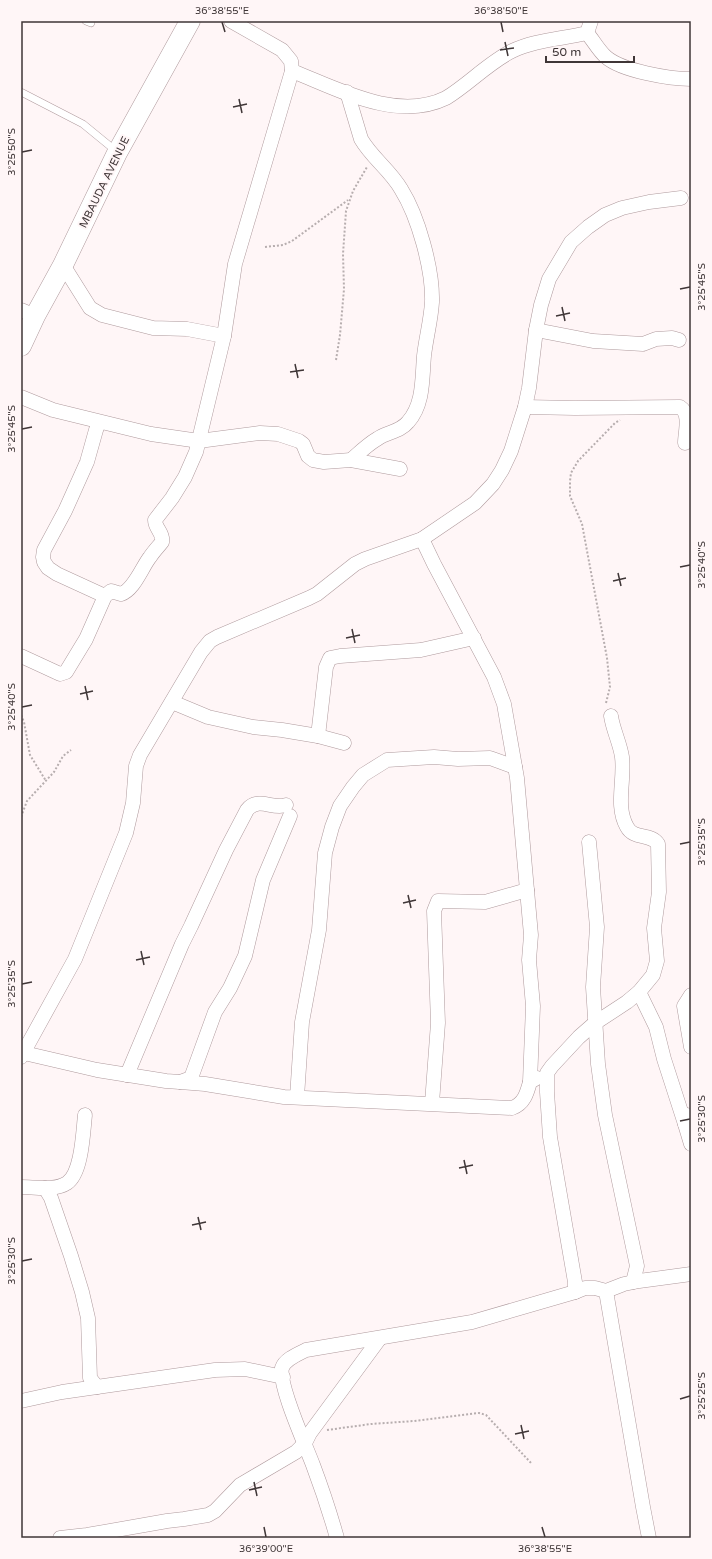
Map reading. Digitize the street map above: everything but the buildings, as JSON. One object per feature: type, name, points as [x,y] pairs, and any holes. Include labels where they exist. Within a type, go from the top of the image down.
[{"type":"street","name":"MBAUDA AVENUE","points":[[21,346],[28,313],[63,265],[117,152],[190,21]]},
{"type":"street","points":[[21,656],[60,674],[66,672],[86,639],[105,596],[111,591],[121,594],[126,592],[140,575],[149,557],[162,542],[161,533],[156,526],[155,520],[172,498],[185,477],[196,452],[224,336],[235,264],[292,70],[291,61],[282,50],[233,21]]},
{"type":"street","points":[[292,70],[375,103],[419,106],[438,102],[456,92],[496,61],[514,50],[589,27],[606,57],[616,63],[661,76],[691,79]]},
{"type":"street","points":[[347,92],[361,139],[365,146],[392,175],[402,190],[413,214],[423,242],[431,285],[432,304],[424,357],[422,385],[417,408],[407,424],[398,430],[377,438],[351,460]]},
{"type":"street","points":[[422,539],[474,638],[499,689],[504,704],[515,767],[531,935],[529,960],[533,1006],[530,1082],[524,1100],[512,1108],[284,1097],[205,1084],[166,1082],[23,1055],[75,959],[126,833],[133,803],[136,766],[140,755],[201,652],[210,641],[217,637],[317,594],[345,571],[365,559],[422,539],[475,503],[502,470],[511,452],[526,407],[536,330],[541,305],[550,280],[571,242],[582,232],[605,216],[622,208],[649,202],[681,198]]},
{"type":"street","points":[[63,265],[90,308],[102,315],[153,328],[187,329],[224,336]]},
{"type":"street","points":[[536,330],[593,341],[642,344],[656,339],[672,338],[679,340]]},
{"type":"street","points":[[21,397],[53,410],[151,434],[199,441],[260,433],[278,434],[299,441],[303,444],[308,456],[313,460],[324,462],[351,460],[400,469]]},
{"type":"street","points":[[526,407],[675,406],[682,408],[686,417],[685,443]]},
{"type":"street","points":[[99,422],[88,462],[65,511],[44,550],[43,557],[48,568],[57,574],[105,596]]},
{"type":"street","points":[[318,736],[326,667],[327,661],[330,658],[420,650],[474,638]]},
{"type":"street","points":[[172,702],[208,717],[253,727],[318,736],[344,743]]},
{"type":"street","points":[[530,1082],[547,1073],[563,1054],[595,1023],[627,1002],[639,992],[649,982],[656,968],[657,961],[654,928],[659,892],[658,844],[653,839],[630,832],[624,822],[621,802],[622,756],[608,710]]},
{"type":"street","points":[[297,1097],[302,1022],[320,930],[325,852],[340,806],[363,775],[388,760],[434,756],[458,759],[490,758],[515,767]]},
{"type":"street","points":[[127,1075],[182,944],[226,850],[247,810],[252,805],[260,803],[288,810],[263,880],[245,956],[230,988],[215,1012],[191,1078],[180,1082]]},
{"type":"street","points":[[588,842],[597,927],[593,986],[598,1064],[603,1102],[636,1266],[633,1282]]},
{"type":"street","points":[[432,1103],[438,1023],[435,905],[438,901],[485,902],[527,890]]},
{"type":"street","points":[[639,992],[656,1027],[664,1059],[688,1117],[691,1144]]},
{"type":"street","points":[[691,995],[684,1006],[691,1047]]},
{"type":"street","points":[[547,1073],[550,1136],[575,1282],[575,1292]]},
{"type":"street","points":[[21,1187],[45,1188],[60,1186],[67,1183],[73,1177],[80,1156],[85,1115]]},
{"type":"street","points":[[45,1188],[51,1198],[82,1292],[88,1318],[90,1378],[97,1387]]},
{"type":"street","points":[[337,1538],[313,1465],[307,1438],[294,1417],[283,1378],[282,1370],[284,1363],[306,1350],[472,1322],[585,1288],[595,1288],[606,1291],[633,1282],[691,1274]]},
{"type":"street","points":[[606,1291],[641,1500],[649,1538]]},
{"type":"street","points":[[60,1538],[208,1515],[216,1511],[240,1486],[288,1458],[307,1438],[380,1338]]},
{"type":"street","points":[[21,1401],[62,1392],[215,1370],[245,1369],[283,1378]]},
{"type":"lane","points":[[21,92],[83,124],[117,152]]},
{"type":"path","points":[[336,360],[344,289],[342,268],[344,228],[349,199],[374,156]]},
{"type":"path","points":[[264,247],[283,246],[292,241],[349,199]]},
{"type":"path","points":[[608,710],[610,687],[605,650],[582,524],[570,496],[570,481],[574,467],[615,423],[624,417],[630,407]]},
{"type":"path","points":[[21,715],[24,722],[30,755],[46,782]]},
{"type":"path","points":[[21,817],[27,801],[54,772],[63,756],[71,750]]},
{"type":"path","points":[[307,1438],[371,1424],[414,1421],[478,1412],[486,1415],[532,1464]]}]
